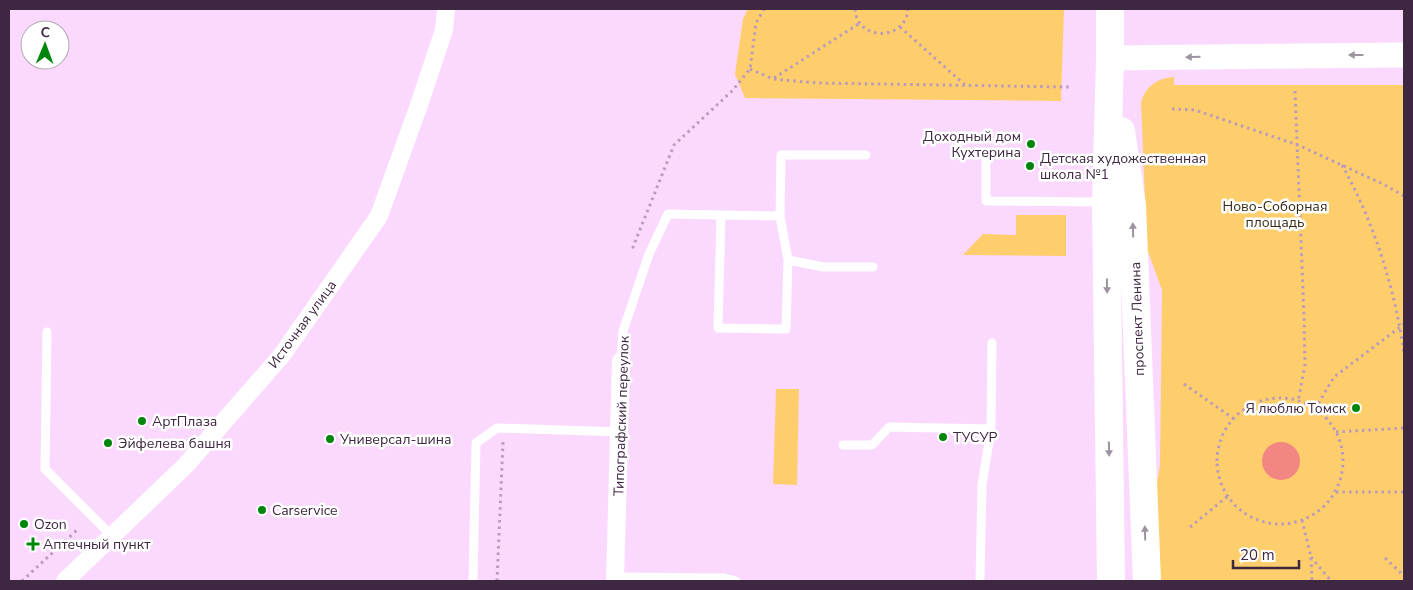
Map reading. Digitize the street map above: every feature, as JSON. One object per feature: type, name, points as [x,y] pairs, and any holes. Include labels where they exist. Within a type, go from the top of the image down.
[{"type":"main road","name":"проспект Ленина","points":[[1110,9],[1106,202],[1111,581]]},
{"type":"main road","name":"проспект Ленина","points":[[1110,58],[1132,205],[1147,581]]},
{"type":"street","name":"Источная улица","points":[[65,581],[186,465],[282,356],[379,216],[444,30],[446,9]]},
{"type":"street","points":[[1110,58],[1404,55]]},
{"type":"street","name":"Типографский переулок","points":[[615,579],[621,361]]},
{"type":"lane","points":[[780,216],[721,215],[718,328],[786,329],[788,260],[780,216],[781,155],[866,155]]},
{"type":"lane","points":[[986,155],[986,201],[1106,202]]},
{"type":"lane","name":"Типографский переулок","points":[[621,361],[623,331],[649,254],[668,214],[721,215]]},
{"type":"lane","points":[[788,260],[824,267],[873,267]]},
{"type":"lane","points":[[47,332],[45,469],[112,536]]},
{"type":"lane","points":[[980,581],[982,485],[991,428],[992,343]]},
{"type":"lane","points":[[843,445],[872,445],[889,427],[991,428]]},
{"type":"lane","points":[[473,581],[476,443],[497,428],[620,432]]},
{"type":"lane","points":[[615,579],[724,578],[736,581]]},
{"type":"path","points":[[649,254],[633,247],[674,145],[732,91],[750,69],[756,24],[764,9]]},
{"type":"path","points":[[855,9],[864,28],[878,34],[894,32],[905,21],[908,9]]},
{"type":"path","points":[[773,79],[860,23]]},
{"type":"path","points":[[900,27],[966,86]]},
{"type":"path","points":[[750,69],[773,79],[818,83],[1069,87]]},
{"type":"path","points":[[1295,91],[1304,355],[1298,402]]},
{"type":"path","points":[[1172,109],[1195,110],[1298,145],[1383,184],[1404,196]]},
{"type":"path","points":[[1342,166],[1356,190],[1383,264],[1400,327],[1404,353]]},
{"type":"path","points":[[1315,409],[1334,377],[1404,324]]},
{"type":"path","points":[[1184,384],[1234,419]]},
{"type":"path","points":[[1285,399],[1298,402],[1315,409],[1327,419],[1336,432],[1342,446],[1343,462],[1341,477],[1336,492],[1321,509],[1302,520],[1288,524],[1261,521],[1237,507],[1228,496],[1218,470],[1220,443],[1234,419],[1257,403],[1285,399]]},
{"type":"path","points":[[1336,432],[1404,428]]},
{"type":"path","points":[[498,581],[503,436]]},
{"type":"path","points":[[1336,492],[1404,492]]},
{"type":"path","points":[[1190,527],[1228,496]]},
{"type":"path","points":[[1302,520],[1311,557],[1312,581]]},
{"type":"path","points":[[22,581],[77,530]]},
{"type":"path","points":[[1311,557],[1331,581]]},
{"type":"path","points":[[1385,558],[1404,576]]},
{"type":"green space","points":[[748,9],[1064,9],[1061,101],[745,98],[735,74],[743,19]]},
{"type":"green space","name":"Ново-Соборная площадь","points":[[1174,77],[1174,85],[1404,85],[1404,581],[1159,581],[1155,492],[1160,466],[1162,290],[1147,249],[1141,102],[1149,87],[1162,79]]},
{"type":"green space","points":[[1016,215],[1066,215],[1066,256],[963,255],[983,234],[1016,235]]},
{"type":"green space","points":[[776,389],[799,389],[797,485],[773,484]]},
{"type":"shaded area","points":[[1281,442],[1295,447],[1300,461],[1295,475],[1281,480],[1267,475],[1262,461],[1267,447]]},
{"type":"place","name":"Доходный дом Кухтерина","points":[[1031,144]]},
{"type":"place","name":"Детская художественная школа №1","points":[[1030,166]]},
{"type":"place","name":"Я люблю Томск","points":[[1356,408]]},
{"type":"place","name":"АртПлаза","points":[[142,421]]},
{"type":"place","name":"ТУСУР","points":[[943,437]]},
{"type":"place","name":"Универсал-шина","points":[[330,439]]},
{"type":"place","name":"Эйфелева башня","points":[[108,443]]},
{"type":"place","name":"Carservice","points":[[262,510]]},
{"type":"place","name":"Ozon","points":[[24,524]]},
{"type":"place","name":"Аптечный пункт","points":[[33,544]]}]
